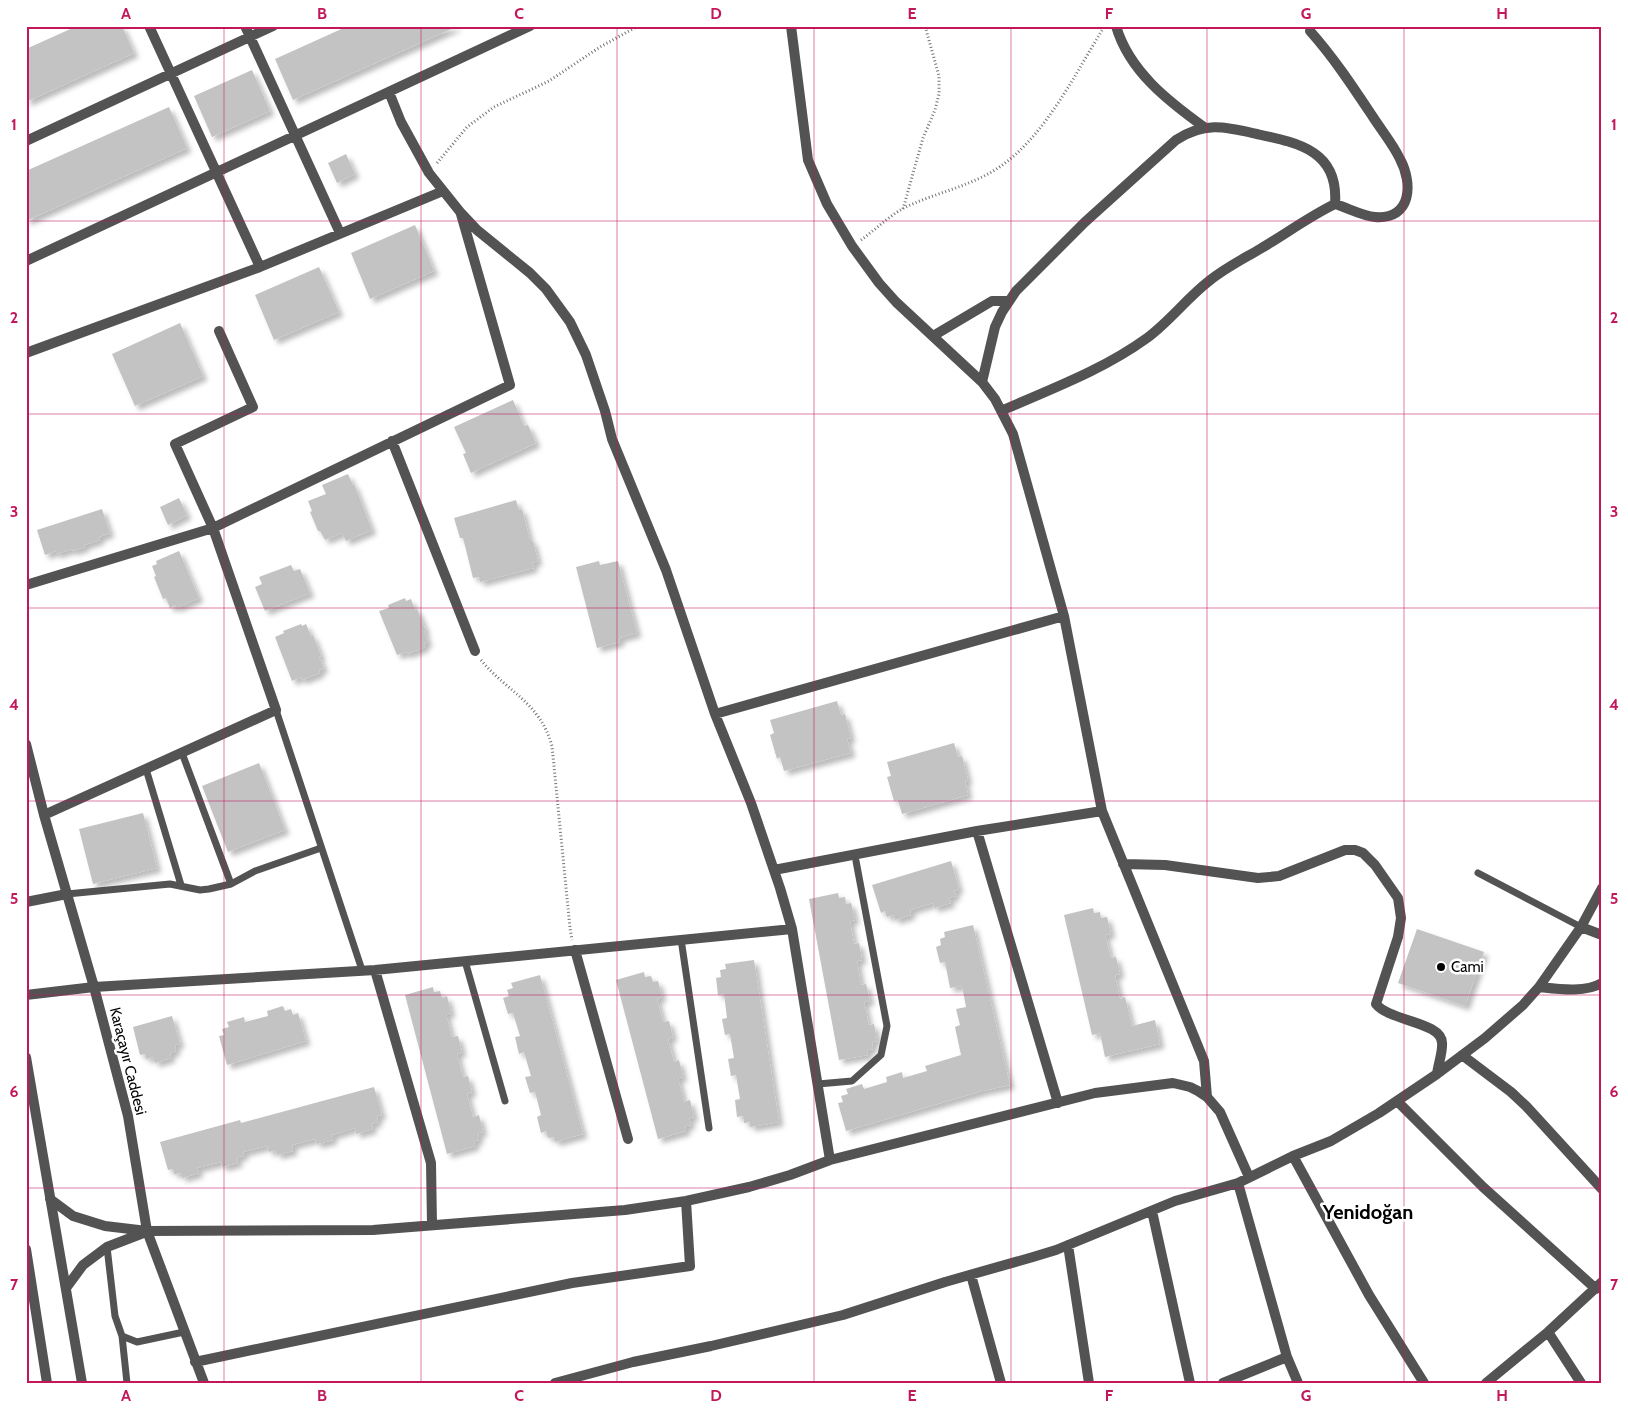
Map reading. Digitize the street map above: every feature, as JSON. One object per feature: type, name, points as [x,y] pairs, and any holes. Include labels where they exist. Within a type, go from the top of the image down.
[{"type":"street","points":[[149,26],[260,267]]},
{"type":"street","points":[[245,26],[340,233]]},
{"type":"street","points":[[26,141],[273,26]]},
{"type":"street","points":[[26,261],[530,26]]},
{"type":"street","points":[[791,26],[808,160],[819,189],[852,246],[874,277],[896,302],[982,382],[1002,410],[1015,443],[1064,616],[1102,811],[1204,1061],[1207,1097]]},
{"type":"street","points":[[1116,26],[1129,56],[1147,79],[1167,98],[1204,127]]},
{"type":"street","points":[[1002,410],[1085,374],[1120,356],[1149,337],[1194,294],[1223,270],[1335,204],[1375,217],[1392,214],[1402,209],[1408,193],[1400,159],[1341,69],[1310,31]]},
{"type":"street","points":[[389,92],[410,140],[429,173],[461,213],[546,289],[560,306],[579,338],[596,383],[612,439],[666,570],[716,714],[751,803],[792,928],[830,1160]]},
{"type":"street","points":[[982,382],[995,327],[1008,301],[1050,256],[1126,184],[1176,140],[1194,130],[1204,127],[1226,127],[1293,141],[1304,146],[1314,152],[1327,167],[1335,185],[1335,204]]},
{"type":"street","points":[[26,353],[260,267],[443,190]]},
{"type":"street","points":[[26,585],[213,528],[510,385],[461,213]]},
{"type":"street","points":[[933,336],[992,301],[1008,301]]},
{"type":"street","points":[[44,815],[276,710],[213,528],[175,444],[253,407],[219,331]]},
{"type":"street","points":[[392,441],[475,651]]},
{"type":"street","points":[[716,714],[1064,616]]},
{"type":"street","name":"Karaçayır Caddesi","points":[[26,744],[128,1116],[147,1232],[204,1383]]},
{"type":"street","points":[[774,870],[976,832],[1102,811]]},
{"type":"street","points":[[976,832],[1058,1103]]},
{"type":"street","points":[[1123,864],[1165,865],[1258,878],[1279,876],[1346,850],[1355,850],[1363,853],[1376,865],[1398,898],[1401,918],[1398,937],[1376,1004],[1385,1012],[1426,1026],[1440,1037],[1443,1043],[1437,1074]]},
{"type":"street","points":[[554,1383],[633,1362],[711,1346],[843,1314],[1033,1257],[1068,1245],[1175,1201],[1238,1184],[1293,1156],[1331,1141],[1437,1074],[1522,1005],[1539,987],[1581,927],[1602,888]]},
{"type":"street","points":[[26,902],[67,894]]},
{"type":"street","points":[[1581,927],[1602,935]]},
{"type":"street","points":[[26,995],[94,988],[375,970],[792,928]]},
{"type":"street","points":[[575,950],[628,1139]]},
{"type":"street","points":[[375,970],[431,1163],[432,1225]]},
{"type":"street","points":[[1539,987],[1580,989],[1602,983]]},
{"type":"street","points":[[1462,1055],[1526,1106],[1602,1189]]},
{"type":"street","points":[[26,1058],[82,1383]]},
{"type":"street","points":[[50,1199],[73,1216],[105,1226],[147,1232],[373,1230],[625,1210],[686,1201],[749,1187],[790,1175],[830,1160],[1095,1093],[1173,1083],[1190,1087],[1207,1097],[1220,1112],[1249,1177]]},
{"type":"street","points":[[1397,1101],[1483,1187],[1599,1285],[1548,1332],[1486,1383]]},
{"type":"street","points":[[1293,1156],[1369,1295],[1424,1383]]},
{"type":"street","points":[[1238,1184],[1287,1357],[1298,1383]]},
{"type":"street","points":[[195,1362],[572,1283],[690,1266],[686,1201]]},
{"type":"street","points":[[1152,1211],[1190,1383]]},
{"type":"street","points":[[66,1288],[83,1265],[107,1247],[147,1232]]},
{"type":"street","points":[[1068,1245],[1089,1383]]},
{"type":"street","points":[[26,1249],[47,1383]]},
{"type":"street","points":[[971,1275],[1001,1383]]},
{"type":"street","points":[[1548,1332],[1581,1383]]},
{"type":"street","points":[[1223,1383],[1287,1357]]},
{"type":"lane","points":[[276,710],[362,970]]},
{"type":"lane","points":[[182,753],[231,884]]},
{"type":"lane","points":[[146,769],[181,885]]},
{"type":"lane","points":[[67,894],[170,884],[200,890],[231,884],[255,871],[321,848]]},
{"type":"lane","points":[[818,1084],[852,1081],[880,1055],[887,1026],[856,861]]},
{"type":"lane","points":[[1478,873],[1581,927]]},
{"type":"lane","points":[[681,940],[709,1128]]},
{"type":"lane","points":[[465,961],[505,1100]]},
{"type":"lane","points":[[107,1247],[115,1316],[122,1336],[127,1383]]},
{"type":"lane","points":[[122,1336],[137,1342],[184,1332]]},
{"type":"path","points":[[429,173],[456,140],[479,117],[509,98],[549,81],[600,47],[638,26]]},
{"type":"path","points":[[903,209],[920,145],[935,110],[939,94],[939,76],[925,26]]},
{"type":"path","points":[[852,246],[903,209],[982,177],[1013,157],[1028,144],[1048,117],[1104,26]]},
{"type":"path","points":[[475,651],[488,668],[520,695],[540,716],[550,737],[570,928],[575,950]]},
{"type":"building","points":[[77,26],[122,26],[134,53],[26,102],[26,49]]},
{"type":"building","points":[[348,26],[458,26],[293,100],[275,59]]},
{"type":"building","points":[[252,70],[270,111],[212,137],[194,96]]},
{"type":"building","points":[[169,107],[187,148],[26,221],[26,171]]},
{"type":"building","points":[[346,154],[355,174],[337,183],[328,163]]},
{"type":"building","points":[[415,225],[434,271],[370,299],[351,253]]},
{"type":"building","points":[[319,267],[339,312],[274,340],[255,295]]},
{"type":"building","points":[[180,323],[203,376],[135,406],[112,354]]},
{"type":"building","points":[[513,400],[524,426],[528,425],[536,443],[471,473],[463,454],[466,453],[454,427]]},
{"type":"building","points":[[348,474],[354,484],[372,530],[346,541],[342,533],[325,540],[320,531],[318,531],[310,512],[312,511],[308,501],[326,494],[322,485]]},
{"type":"building","points":[[179,498],[187,515],[168,525],[160,507]]},
{"type":"building","points":[[516,500],[519,510],[522,509],[538,561],[532,563],[534,568],[480,582],[479,577],[473,578],[463,538],[460,538],[454,518]]},
{"type":"building","points":[[102,509],[110,533],[99,537],[100,540],[84,545],[85,547],[56,554],[56,551],[45,555],[37,530]]},
{"type":"building","points":[[179,551],[199,598],[176,608],[175,605],[170,608],[166,598],[163,599],[154,577],[156,576],[152,566],[157,564],[156,561]]},
{"type":"building","points":[[599,561],[600,565],[618,561],[637,633],[619,638],[620,642],[597,648],[576,567]]},
{"type":"building","points":[[291,565],[294,571],[300,569],[310,593],[265,611],[255,587],[262,584],[259,577]]},
{"type":"building","points":[[405,598],[406,601],[411,599],[415,610],[417,609],[426,631],[424,631],[428,642],[424,644],[425,647],[407,654],[406,652],[397,655],[379,611],[389,608],[388,605]]},
{"type":"building","points":[[301,624],[302,626],[306,624],[311,636],[313,635],[324,668],[319,670],[320,673],[302,680],[301,677],[292,681],[275,637],[284,633],[283,631]]},
{"type":"building","points":[[837,701],[841,715],[845,714],[851,738],[847,739],[851,753],[784,771],[780,757],[777,759],[770,735],[774,733],[770,720]]},
{"type":"building","points":[[954,743],[958,757],[962,756],[968,780],[965,781],[968,795],[902,814],[898,800],[894,801],[887,777],[891,776],[887,762]]},
{"type":"building","points":[[259,763],[285,830],[228,852],[202,786]]},
{"type":"building","points":[[143,813],[157,868],[93,884],[79,829]]},
{"type":"building","points":[[951,861],[959,889],[954,891],[956,896],[949,898],[951,903],[934,908],[933,903],[910,910],[911,915],[895,920],[894,915],[887,917],[885,911],[881,913],[872,885]]},
{"type":"building","points":[[838,893],[839,898],[845,897],[846,904],[851,903],[855,920],[850,921],[854,944],[859,943],[862,960],[857,961],[861,985],[866,984],[870,1001],[864,1002],[869,1025],[874,1024],[877,1041],[872,1042],[873,1049],[867,1050],[868,1055],[839,1060],[809,899]]},
{"type":"building","points":[[1093,908],[1094,913],[1100,912],[1101,918],[1107,917],[1111,934],[1105,935],[1111,958],[1116,957],[1120,974],[1115,975],[1120,999],[1125,997],[1132,1026],[1155,1020],[1160,1044],[1105,1057],[1100,1033],[1092,1035],[1064,915]]},
{"type":"building","points":[[973,925],[1010,1085],[982,1091],[846,1131],[838,1103],[843,1102],[841,1096],[848,1094],[846,1089],[862,1084],[864,1089],[887,1082],[886,1077],[902,1072],[903,1078],[927,1071],[925,1066],[961,1055],[955,1027],[960,1025],[956,1009],[966,1007],[962,986],[950,988],[945,962],[940,963],[936,947],[941,945],[940,939],[945,937],[944,932]]},
{"type":"building","name":"Cami","points":[[1417,929],[1484,952],[1465,1006],[1398,983]]},
{"type":"building","points":[[754,960],[779,1122],[750,1127],[750,1122],[744,1123],[743,1116],[737,1117],[735,1100],[740,1099],[736,1075],[731,1076],[728,1059],[734,1058],[730,1034],[725,1035],[722,1019],[727,1018],[724,994],[718,995],[716,978],[721,977],[720,970],[726,969],[725,964]]},
{"type":"building","points":[[644,972],[645,977],[651,976],[653,982],[658,981],[662,997],[657,999],[663,1022],[669,1021],[673,1037],[668,1039],[674,1062],[679,1060],[683,1077],[678,1078],[684,1102],[690,1100],[694,1117],[689,1118],[691,1125],[685,1126],[686,1131],[658,1139],[616,980]]},
{"type":"building","points":[[540,975],[583,1134],[555,1142],[554,1137],[548,1138],[546,1131],[541,1133],[537,1117],[541,1115],[535,1092],[530,1093],[525,1077],[531,1076],[524,1052],[519,1054],[515,1037],[520,1036],[513,1013],[508,1014],[503,998],[509,996],[507,990],[513,988],[511,983]]},
{"type":"building","points":[[433,987],[434,992],[440,991],[442,998],[447,996],[451,1013],[446,1014],[452,1037],[458,1036],[462,1052],[457,1054],[463,1077],[468,1076],[472,1092],[467,1094],[473,1117],[479,1115],[483,1132],[478,1133],[479,1140],[474,1141],[475,1146],[447,1154],[405,995]]},
{"type":"building","points":[[283,1006],[285,1011],[291,1009],[293,1015],[298,1013],[306,1041],[227,1065],[219,1036],[224,1035],[222,1029],[229,1027],[227,1022],[244,1017],[245,1022],[268,1016],[267,1011]]},
{"type":"building","points":[[172,1016],[180,1044],[175,1045],[176,1051],[170,1053],[171,1058],[155,1063],[153,1057],[146,1059],[145,1054],[140,1055],[133,1027]]},
{"type":"building","points":[[374,1087],[382,1115],[377,1116],[378,1122],[371,1124],[373,1129],[356,1134],[355,1128],[332,1135],[333,1140],[317,1144],[315,1139],[292,1145],[293,1151],[277,1155],[276,1150],[269,1152],[267,1146],[243,1152],[244,1156],[237,1157],[238,1163],[222,1167],[221,1162],[197,1168],[199,1173],[182,1178],[181,1173],[174,1174],[173,1169],[168,1170],[160,1142],[240,1120],[241,1123]]},
{"type":"place","name":"Cami","points":[[1441,967]]},
{"type":"district","name":"Yenidoğan","points":[[1368,1212]]}]
